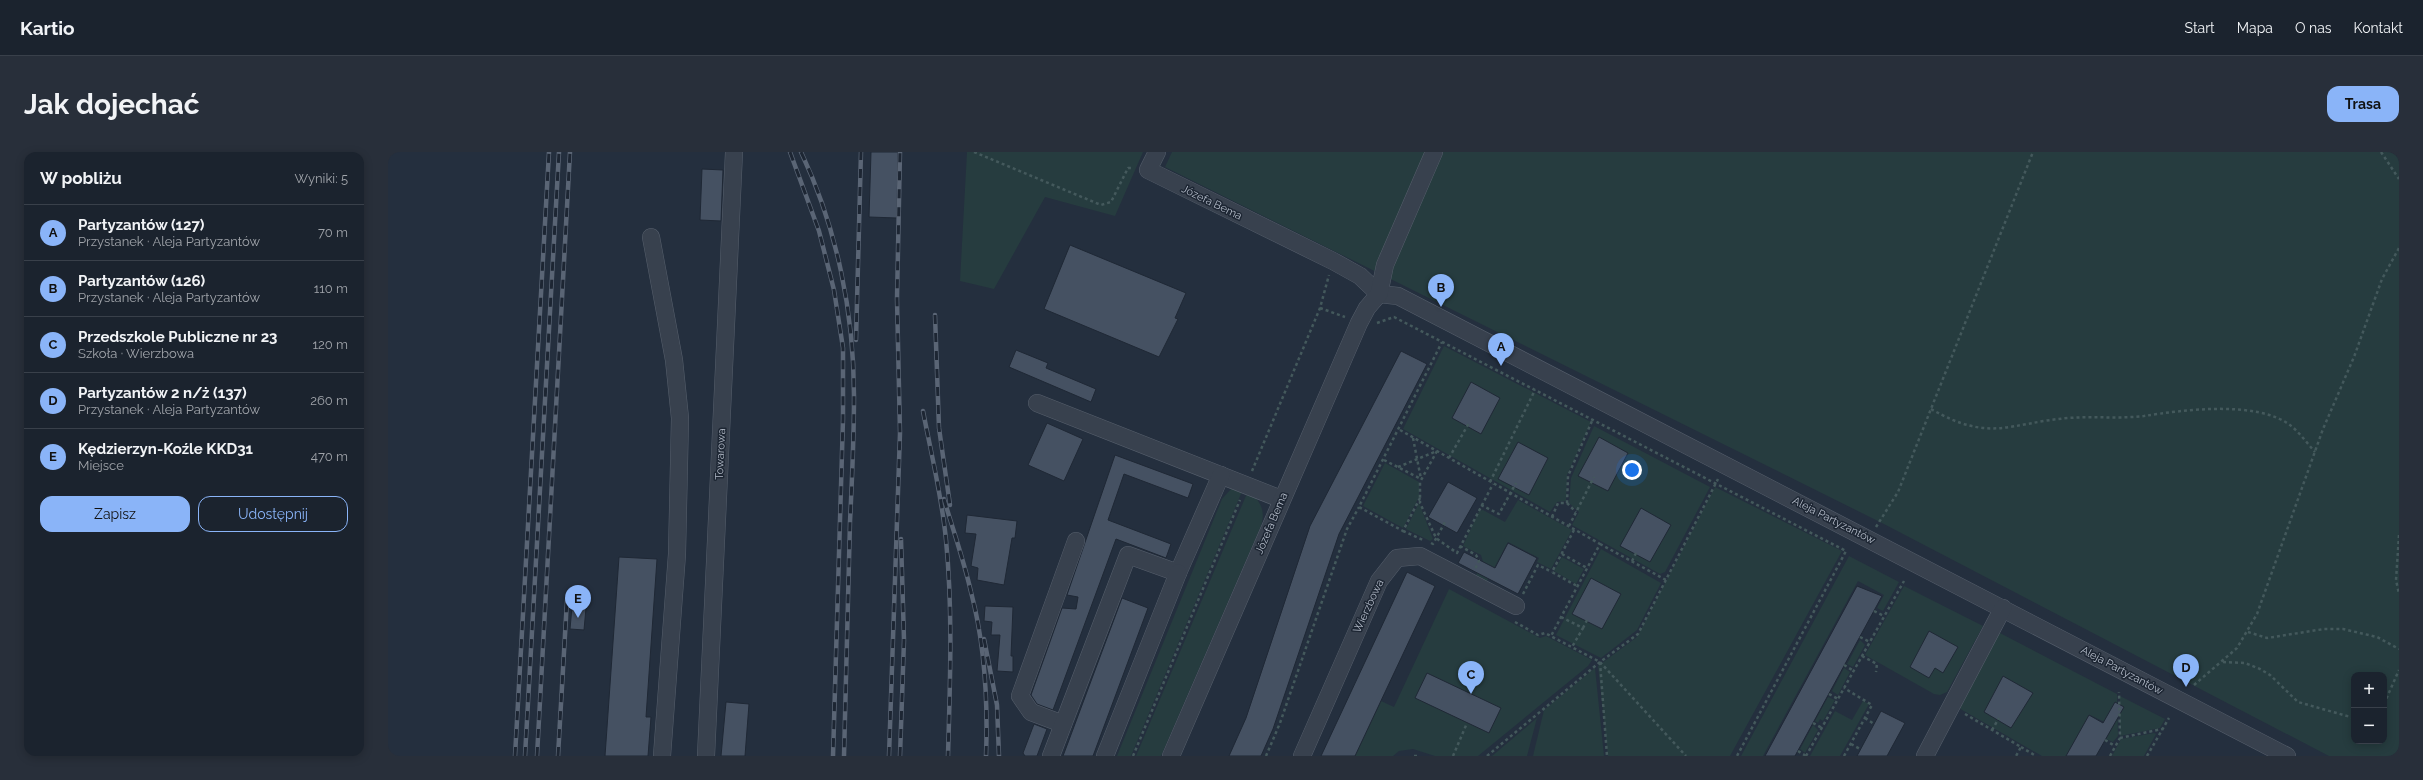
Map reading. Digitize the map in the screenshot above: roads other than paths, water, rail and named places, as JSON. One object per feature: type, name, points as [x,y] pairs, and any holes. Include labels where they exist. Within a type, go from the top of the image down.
[{"type":"street","name":"Towarowa","points":[[706,756],[734,152]]},
{"type":"street","name":"Józefa Bema","points":[[1157,152],[1148,170],[1333,261],[1360,276],[1379,294]]},
{"type":"street","name":"Józefa Bema","points":[[1171,756],[1281,498],[1359,323],[1367,308],[1379,294],[1385,265],[1434,152]]},
{"type":"street","points":[[652,237],[674,360],[680,418],[676,554],[662,756]]},
{"type":"street","name":"Aleja Partyzantów","points":[[1379,294],[1398,296],[2287,756]]},
{"type":"street","points":[[1037,403],[1281,498]]},
{"type":"street","points":[[1106,756],[1178,573],[1221,475]]},
{"type":"street","points":[[1063,724],[1030,712],[1020,696],[1076,541]]},
{"type":"street","points":[[1051,756],[1128,555],[1178,573]]},
{"type":"street","name":"Wierzbowa","points":[[1302,756],[1379,581],[1397,558],[1420,556],[1516,608]]},
{"type":"street","points":[[1925,756],[2003,608]]},
{"type":"railway","points":[[515,756],[549,152]]},
{"type":"railway","points":[[525,756],[559,152]]},
{"type":"railway","points":[[537,756],[570,152]]},
{"type":"railway","points":[[790,152],[819,231],[834,290],[843,348],[843,419],[833,756]]},
{"type":"railway","points":[[801,152],[814,181],[834,241],[847,302],[851,334],[854,428],[844,756]]},
{"type":"railway","points":[[856,340],[861,152]]},
{"type":"railway","points":[[889,756],[900,433],[897,299],[900,152]]},
{"type":"railway","points":[[935,315],[939,428],[950,505]]},
{"type":"railway","points":[[923,411],[942,508],[950,594],[950,702],[948,756]]},
{"type":"railway","points":[[944,499],[962,557],[980,632],[986,694],[986,756]]},
{"type":"railway","points":[[900,756],[904,640],[901,539]]},
{"type":"railway","points":[[558,756],[567,600]]},
{"type":"railway","points":[[984,639],[997,705],[999,756]]},
{"type":"place","name":"Partyzantów (126)","points":[[1441,307]]},
{"type":"place","name":"Partyzantów (127)","points":[[1501,366]]},
{"type":"place","name":"Kędzierzyn-Koźle KKD31","points":[[578,618]]},
{"type":"place","name":"Partyzantów 2 n/ż (137)","points":[[2186,687]]},
{"type":"place","name":"Przedszkole Publiczne nr 23","points":[[1471,694]]}]
